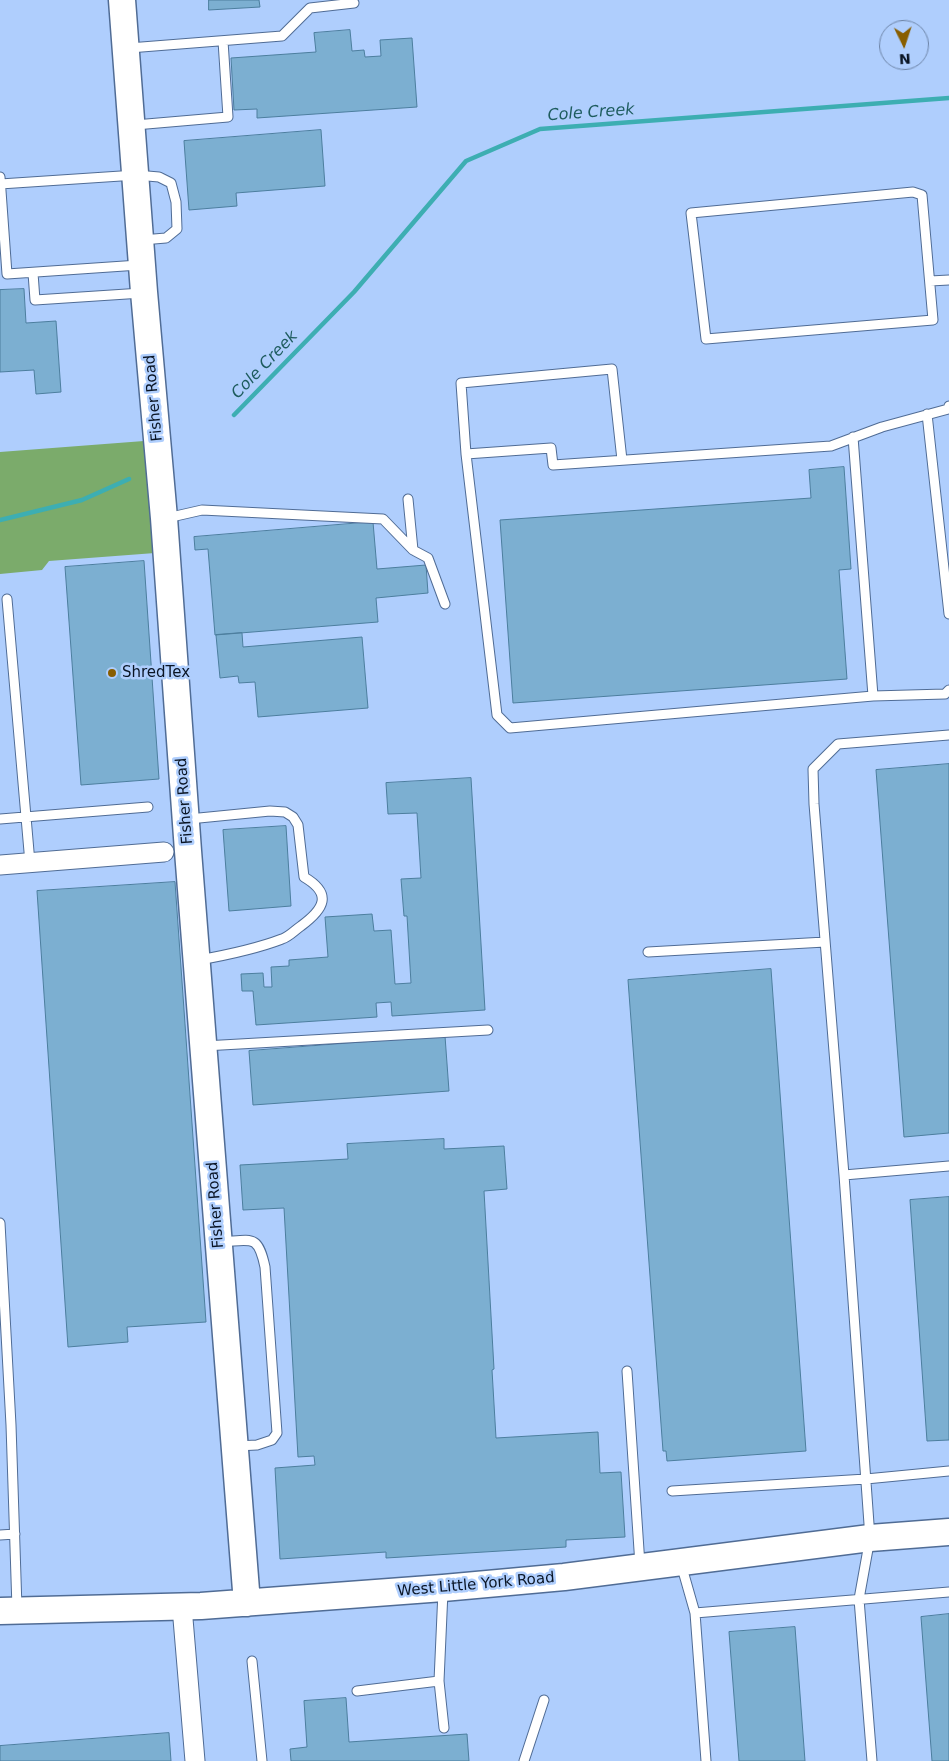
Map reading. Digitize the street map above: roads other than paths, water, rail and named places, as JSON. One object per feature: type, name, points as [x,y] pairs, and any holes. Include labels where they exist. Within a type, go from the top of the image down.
[{"type":"street","name":"Fisher Road","points":[[122,0],[144,292],[164,518],[247,1603]]},
{"type":"street","points":[[0,865],[164,852]]},
{"type":"street","name":"West Little York Road","points":[[9,1611],[182,1607],[444,1588],[641,1568],[870,1538],[949,1532]]},
{"type":"street","points":[[182,1607],[195,1761]]},
{"type":"lane","points":[[126,48],[282,36],[310,8],[354,3]]},
{"type":"lane","points":[[132,125],[228,117],[223,41]]},
{"type":"lane","points":[[0,177],[0,184],[7,274],[33,273],[141,252],[166,238],[177,229],[176,202],[171,183],[159,177],[136,175],[0,184]]},
{"type":"lane","points":[[913,192],[922,195],[930,281],[933,320],[706,339],[691,213],[913,192]]},
{"type":"lane","points":[[33,273],[35,300],[144,292]]},
{"type":"lane","points":[[930,281],[949,280]]},
{"type":"lane","points":[[622,460],[612,368],[461,383],[466,454],[497,715],[510,728],[873,696],[945,694],[949,690]]},
{"type":"lane","points":[[466,454],[550,448],[553,465],[831,446],[882,426],[948,409],[949,406]]},
{"type":"lane","points":[[927,414],[949,614]]},
{"type":"lane","points":[[853,437],[873,696]]},
{"type":"lane","points":[[408,499],[413,550]]},
{"type":"lane","points":[[164,518],[202,510],[383,519],[413,550],[428,558],[445,604]]},
{"type":"lane","points":[[7,599],[30,863]]},
{"type":"lane","points":[[872,1761],[859,1599],[870,1538],[844,1175],[824,942],[813,769],[838,744],[949,735]]},
{"type":"lane","points":[[0,819],[148,807]]},
{"type":"lane","points":[[186,820],[270,811],[284,812],[293,817],[298,825],[304,877],[321,890],[322,903],[319,910],[284,938],[228,955],[197,960]]},
{"type":"lane","points":[[648,952],[824,942]]},
{"type":"lane","points":[[204,1046],[488,1030]]},
{"type":"lane","points":[[844,1175],[949,1166]]},
{"type":"lane","points":[[0,1224],[10,1399],[14,1534],[9,1611]]},
{"type":"lane","points":[[219,1242],[248,1240],[257,1244],[261,1248],[265,1267],[277,1433],[272,1440],[257,1445],[235,1446]]},
{"type":"lane","points":[[627,1371],[641,1568]]},
{"type":"lane","points":[[672,1491],[949,1471]]},
{"type":"lane","points":[[0,1535],[14,1534]]},
{"type":"lane","points":[[680,1562],[695,1612],[706,1761]]},
{"type":"lane","points":[[444,1588],[439,1681],[444,1728]]},
{"type":"lane","points":[[695,1612],[949,1592]]},
{"type":"lane","points":[[252,1661],[262,1761]]},
{"type":"lane","points":[[357,1691],[439,1681]]},
{"type":"lane","points":[[524,1761],[544,1700]]},
{"type":"waterway","name":"Cole Creek","points":[[234,415],[354,292],[466,161],[540,129],[949,98]]},
{"type":"waterway","name":"Cole Creek","points":[[0,520],[82,500],[129,479]]},
{"type":"place","name":"ShredTex","points":[[112,673]]}]
